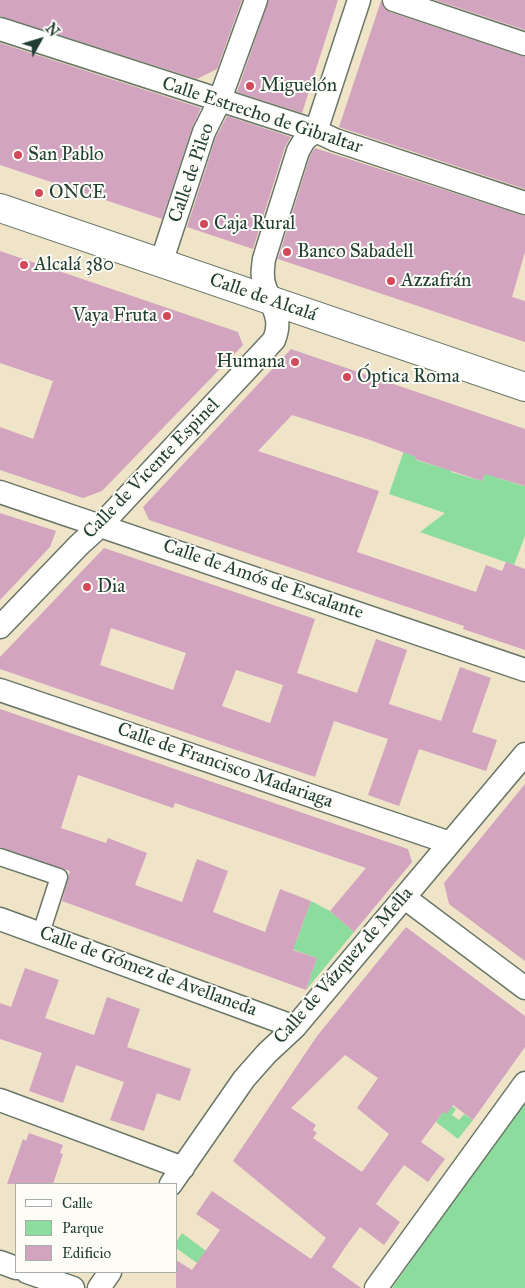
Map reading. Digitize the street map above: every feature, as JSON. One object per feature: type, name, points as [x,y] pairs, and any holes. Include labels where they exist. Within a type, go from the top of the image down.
[{"type":"main road","name":"Calle de Alcalá","points":[[0,208],[525,387]]},
{"type":"street","name":"Calle de Pileo","points":[[162,263],[204,132],[219,102],[256,0]]},
{"type":"street","points":[[316,131],[359,0]]},
{"type":"street","points":[[394,0],[525,44]]},
{"type":"street","name":"Calle Estrecho de Gibraltar","points":[[0,29],[219,102],[316,131],[335,140],[525,203]]},
{"type":"street","name":"Calle de Vicente Espinel","points":[[0,627],[79,545],[101,525],[274,340],[279,329],[277,316],[262,275],[264,259],[298,151],[305,139],[316,131]]},
{"type":"street","name":"Calle de Amós de Escalante","points":[[0,492],[525,670]]},
{"type":"street","name":"Calle de Francisco Madariaga","points":[[0,690],[450,842]]},
{"type":"street","name":"Calle de Vázquez de Mella","points":[[177,1176],[244,1079],[267,1053],[295,1027],[525,754]]},
{"type":"street","points":[[0,857],[59,877],[41,933]]},
{"type":"street","points":[[405,898],[525,988]]},
{"type":"street","name":"Calle de Gómez de Avellaneda","points":[[0,919],[295,1027]]},
{"type":"street","points":[[376,1288],[525,1083]]},
{"type":"street","points":[[0,1100],[177,1176]]},
{"type":"street","points":[[0,1262],[15,1268]]},
{"type":"street","points":[[30,1273],[73,1288]]},
{"type":"street","points":[[99,1288],[109,1273]]},
{"type":"green space","points":[[409,436],[421,441],[416,460],[439,467],[446,449],[457,453],[451,472],[482,481],[489,463],[498,478],[524,486],[525,483],[525,536],[514,565],[420,532],[445,513],[389,494]]},
{"type":"green space","points":[[311,901],[330,911],[354,932],[306,990],[317,958],[283,946],[296,942]]},
{"type":"green space","points":[[525,1101],[525,1288],[392,1288]]},
{"type":"green space","points":[[452,1106],[456,1109],[452,1115],[459,1120],[464,1114],[473,1120],[458,1139],[436,1122],[443,1112]]},
{"type":"green space","points":[[182,1233],[206,1251],[197,1263],[178,1249],[178,1239]]},
{"type":"building","points":[[0,0],[242,0],[217,69],[197,79],[0,16]]},
{"type":"building","points":[[269,0],[338,0],[302,113],[237,92]]},
{"type":"building","points":[[435,0],[525,0],[525,30]]},
{"type":"building","points":[[381,1],[384,8],[390,12],[525,57],[525,189],[339,127]]},
{"type":"building","points":[[0,43],[201,108],[192,128],[162,219],[0,165]]},
{"type":"building","points":[[227,116],[291,137],[285,147],[253,249],[187,227],[216,137]]},
{"type":"building","points":[[315,148],[525,216],[525,252],[512,297],[525,301],[525,342],[278,259],[310,156]]},
{"type":"building","points":[[0,251],[238,332],[243,345],[102,491],[83,498],[0,470],[0,427],[33,439],[53,381],[0,363]]},
{"type":"building","points":[[291,349],[525,429],[525,486],[485,474],[482,481],[415,459],[416,457],[370,440],[292,415],[258,451],[379,491],[357,552],[476,592],[486,565],[502,571],[506,562],[525,569],[525,650],[463,629],[464,626],[149,520],[143,507]]},
{"type":"building","points":[[0,513],[56,531],[50,547],[0,600]]},
{"type":"building","points":[[104,548],[315,619],[297,673],[357,693],[376,639],[407,650],[389,704],[441,721],[460,667],[491,678],[472,732],[497,740],[486,771],[419,749],[399,806],[368,795],[388,739],[334,721],[315,777],[0,669],[0,657]],"holes":[[[111,628],[186,653],[173,690],[100,665]],[[236,670],[283,685],[270,723],[222,706]]]},
{"type":"building","points":[[0,709],[408,849],[412,862],[354,932],[330,911],[366,868],[175,803],[173,808],[78,775],[61,828],[106,843],[108,838],[147,853],[135,885],[182,902],[197,859],[228,871],[213,912],[265,932],[280,889],[311,901],[293,950],[317,958],[306,990],[62,901],[70,871],[0,847]]},
{"type":"building","points":[[525,784],[525,961],[449,904],[444,883]]},
{"type":"building","points":[[406,927],[525,1016],[525,1047],[473,1120],[453,1105],[447,1114],[443,1112],[421,1142],[445,1159],[428,1182],[404,1165],[376,1204],[400,1222],[384,1245],[360,1227],[332,1267],[361,1288],[176,1288],[178,1261],[192,1270],[220,1230],[196,1214],[212,1191],[311,1259],[326,1238],[233,1161],[317,1036]],"holes":[[[345,1055],[378,1078],[357,1108],[389,1134],[362,1172],[313,1138],[317,1133],[313,1130],[316,1125],[291,1108]]]},
{"type":"building","points":[[25,968],[59,980],[45,1018],[94,1035],[107,997],[140,1009],[127,1047],[191,1069],[180,1101],[157,1093],[144,1131],[110,1120],[124,1082],[76,1065],[63,1103],[29,1091],[42,1053],[0,1039],[0,1003],[11,1007]]},
{"type":"building","points":[[29,1133],[63,1145],[60,1153],[63,1154],[53,1183],[7,1184],[23,1139],[26,1141]]},
{"type":"place","name":"Miguelón","points":[[250,86]]},
{"type":"place","name":"San Pablo","points":[[18,155]]},
{"type":"place","name":"ONCE","points":[[39,193]]},
{"type":"place","name":"Caja Rural","points":[[204,224]]},
{"type":"place","name":"Banco Sabadell","points":[[287,252]]},
{"type":"place","name":"Alcalá 380","points":[[24,265]]},
{"type":"place","name":"Azzafrán","points":[[391,281]]},
{"type":"place","name":"Vaya Fruta","points":[[167,316]]},
{"type":"place","name":"Humana","points":[[295,362]]},
{"type":"place","name":"Óptica Roma","points":[[347,377]]},
{"type":"place","name":"Dia","points":[[87,587]]}]
